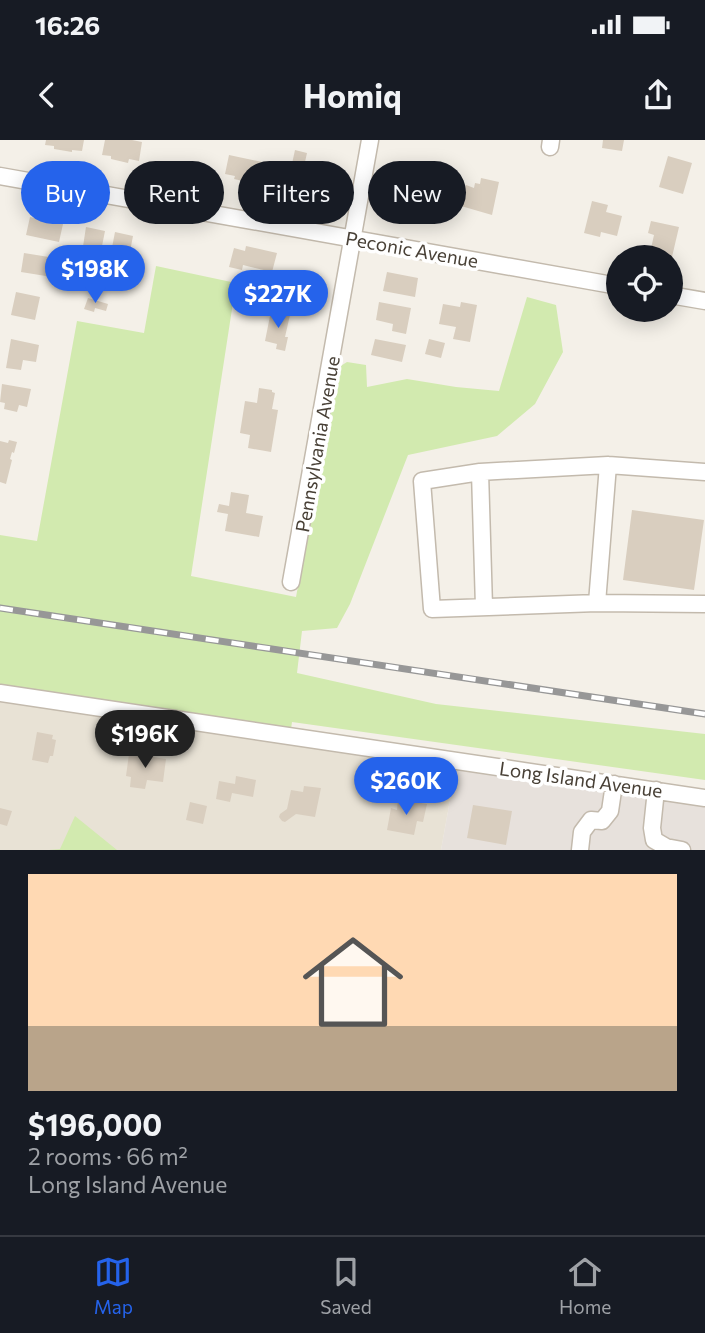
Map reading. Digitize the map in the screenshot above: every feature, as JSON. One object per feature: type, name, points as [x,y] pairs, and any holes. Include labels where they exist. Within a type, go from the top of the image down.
[{"type":"street","name":"Pennsylvania Avenue","points":[[292,583],[370,140]]},
{"type":"street","name":"Peconic Avenue","points":[[0,176],[606,284]]},
{"type":"street","points":[[683,297],[705,301]]},
{"type":"street","points":[[597,603],[608,465]]},
{"type":"street","points":[[705,472],[608,465],[480,472],[422,481],[432,609],[597,603],[705,604]]},
{"type":"street","points":[[480,472],[484,607]]},
{"type":"street","name":"Long Island Avenue","points":[[0,693],[705,798]]},
{"type":"street","points":[[580,850],[582,832],[592,820],[602,821],[610,811],[614,784]]},
{"type":"street","points":[[656,790],[652,828],[654,840],[666,847],[682,850]]},
{"type":"shaded area","points":[[0,693],[457,761],[441,850],[0,850]]},
{"type":"shaded area","points":[[457,761],[705,798],[705,850],[441,850]]},
{"type":"green space","points":[[156,266],[236,283],[191,576],[296,597],[339,367],[347,362],[366,365],[367,387],[407,379],[499,391],[527,297],[556,305],[563,352],[535,404],[497,436],[408,455],[350,604],[337,628],[302,631],[297,673],[436,704],[705,734],[705,780],[292,722],[290,736],[0,693],[0,535],[37,541],[77,321],[144,333]]},
{"type":"green space","points":[[75,816],[117,850],[49,850],[60,849]]},
{"type":"building","points":[[46,140],[84,140],[82,151],[72,152],[45,145]]},
{"type":"building","points":[[105,140],[142,142],[139,161],[129,159],[124,162],[102,155]]},
{"type":"building","points":[[603,140],[624,140],[622,151],[602,148]]},
{"type":"building","points":[[295,150],[307,153],[305,161],[293,161]]},
{"type":"building","points":[[229,155],[258,161],[238,161],[238,180],[234,179],[235,176],[225,174]]},
{"type":"building","points":[[668,156],[692,163],[683,194],[659,187]]},
{"type":"building","points":[[481,178],[499,182],[492,215],[466,207],[466,185],[474,188],[475,183],[480,184]]},
{"type":"building","points":[[592,201],[608,205],[606,212],[622,216],[617,236],[601,232],[600,237],[584,233]]},
{"type":"building","points":[[651,221],[679,227],[675,245],[652,245],[654,235],[648,233]]},
{"type":"building","points":[[28,224],[63,224],[59,242],[26,235]]},
{"type":"building","points":[[86,227],[105,231],[96,269],[80,266]]},
{"type":"building","points":[[115,232],[133,236],[127,267],[109,263]]},
{"type":"building","points":[[246,246],[277,253],[272,272],[243,265],[242,270],[229,267],[234,248],[245,251]]},
{"type":"building","points":[[24,253],[55,258],[55,261],[61,262],[59,276],[21,272]]},
{"type":"building","points":[[387,272],[418,278],[415,297],[383,291]]},
{"type":"building","points":[[16,292],[40,297],[35,320],[11,315]]},
{"type":"building","points":[[88,298],[108,304],[106,311],[84,309]]},
{"type":"building","points":[[379,302],[411,308],[406,334],[392,331],[393,324],[376,320]]},
{"type":"building","points":[[461,302],[477,305],[470,342],[453,339],[456,327],[439,324],[443,304],[460,307]]},
{"type":"building","points":[[271,311],[290,315],[285,351],[276,349],[277,344],[265,341]]},
{"type":"building","points":[[11,339],[39,345],[36,362],[23,360],[21,370],[6,368]]},
{"type":"building","points":[[375,339],[406,345],[402,362],[371,355]]},
{"type":"building","points":[[429,339],[445,343],[441,358],[425,354]]},
{"type":"building","points":[[2,384],[31,389],[27,407],[19,405],[17,412],[4,409],[5,403],[0,402]]},
{"type":"building","points":[[259,388],[275,393],[272,409],[278,410],[271,452],[248,448],[250,435],[240,433],[245,401],[257,403]]},
{"type":"building","points":[[9,440],[17,442],[10,459],[12,460],[6,484],[0,482],[0,441],[8,443]]},
{"type":"building","points":[[231,492],[249,495],[246,513],[263,516],[259,537],[225,531],[228,514],[217,512],[219,504],[229,506]]},
{"type":"building","points":[[632,510],[704,520],[694,590],[623,580]]},
{"type":"building","points":[[37,732],[53,735],[52,739],[56,740],[53,756],[50,756],[48,763],[32,760]]},
{"type":"building","points":[[146,753],[166,759],[163,782],[147,780],[145,789],[130,787],[131,777],[126,776],[129,754],[145,757]]},
{"type":"building","points":[[236,776],[256,780],[253,797],[232,793],[230,802],[216,799],[219,781],[235,784]]},
{"type":"building","points":[[304,786],[321,788],[315,817],[296,814],[285,822],[282,821],[279,817],[287,809],[291,790],[303,792]]},
{"type":"building","points":[[398,799],[427,804],[423,822],[417,821],[414,835],[387,830],[391,808],[397,810]]},
{"type":"building","points":[[190,802],[207,806],[203,824],[186,820]]},
{"type":"building","points":[[473,805],[512,811],[506,845],[467,838]]},
{"type":"building","points":[[0,808],[12,811],[7,826],[0,824]]},
{"type":"railway","points":[[0,608],[705,714]]}]
